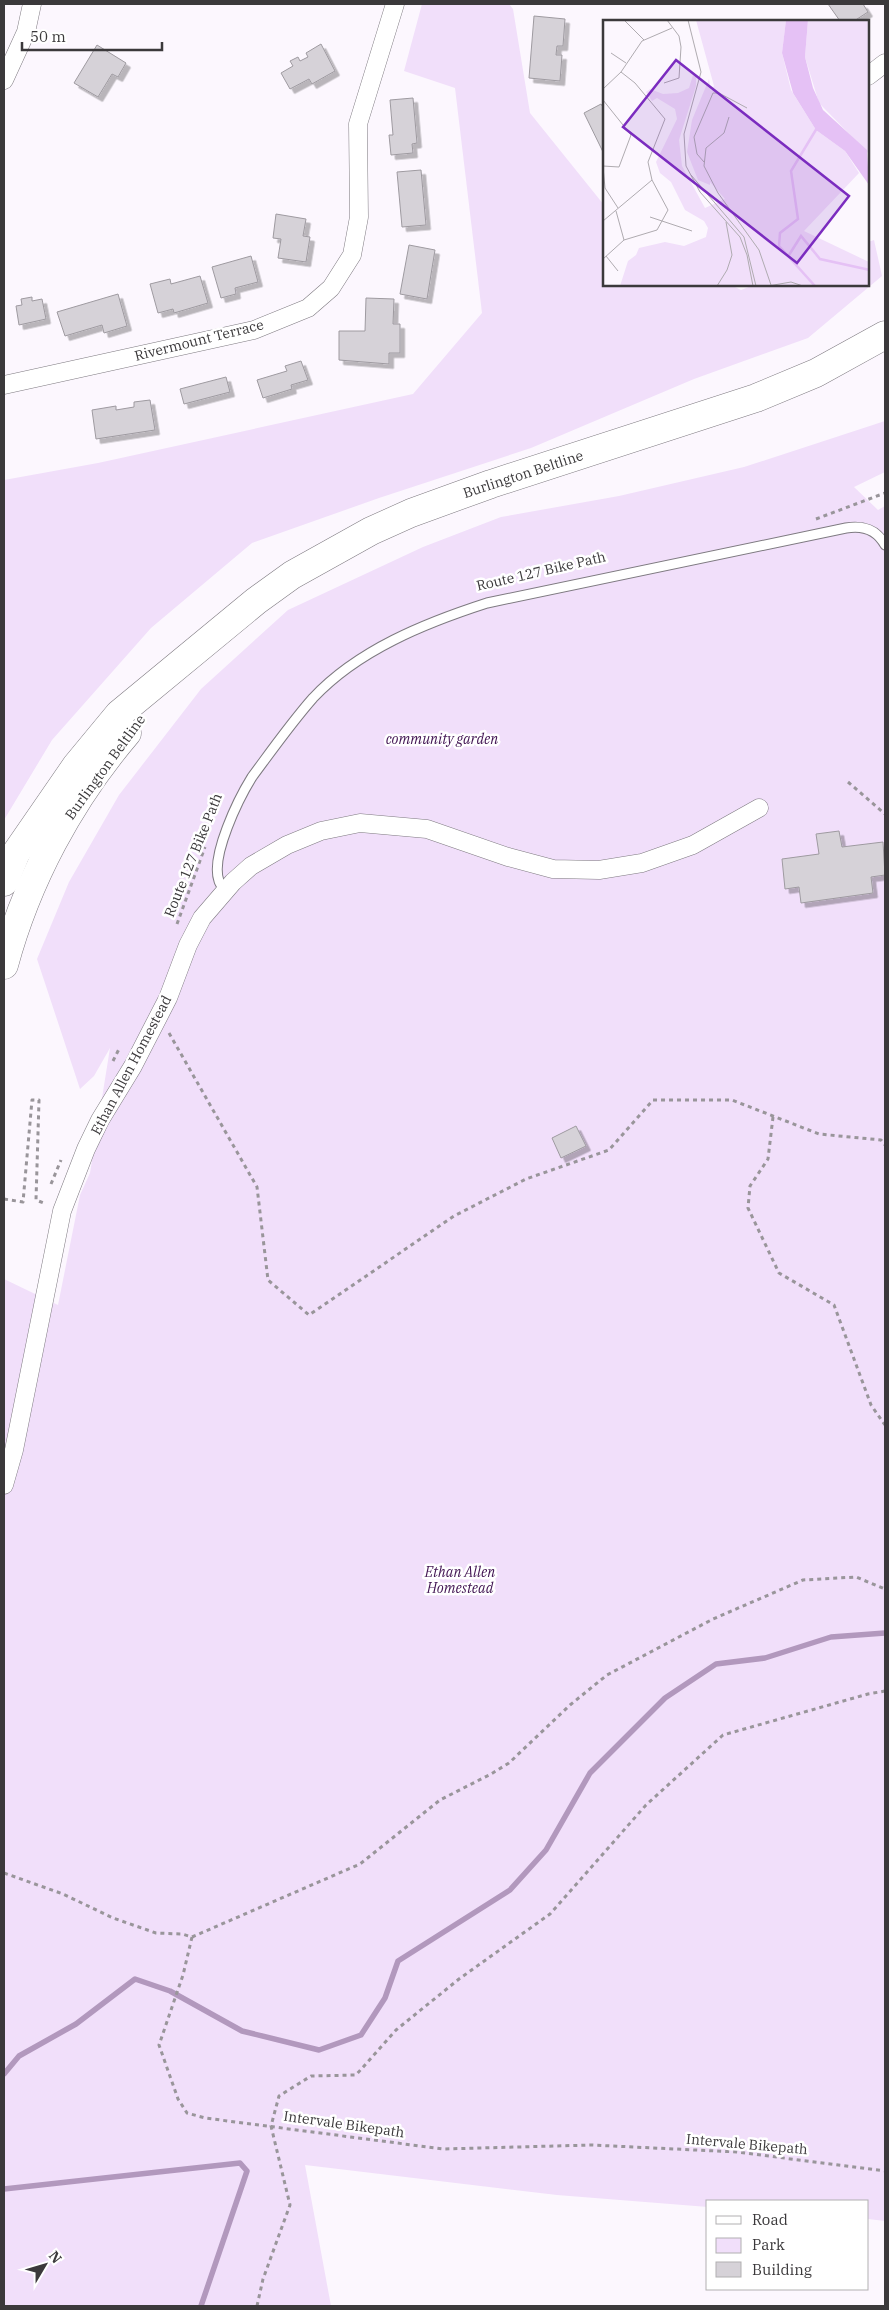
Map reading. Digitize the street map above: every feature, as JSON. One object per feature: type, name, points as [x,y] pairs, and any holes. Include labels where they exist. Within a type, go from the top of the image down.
[{"type":"main road","name":"Burlington Beltline","points":[[4,882],[16,853],[76,766],[119,714],[256,601],[292,575],[371,530],[411,513],[491,484],[747,401],[816,373],[885,335]]},
{"type":"main road","name":"Burlington Beltline","points":[[4,965],[31,887],[74,804],[113,750],[185,659]]},
{"type":"street","points":[[4,80],[26,32],[32,4]]},
{"type":"street","name":"Rivermount Terrace","points":[[4,385],[254,330],[308,308],[331,288],[352,255],[359,217],[358,124],[395,4]]},
{"type":"street","points":[[869,75],[885,63]]},
{"type":"street","name":"Ethan Allen Homestead","points":[[4,1485],[14,1450],[62,1211],[86,1148],[159,1016],[197,927],[225,891],[251,866],[287,845],[321,831],[360,823],[427,829],[508,857],[554,869],[600,870],[642,863],[693,845],[758,808]]},
{"type":"lane","points":[[225,891],[218,880],[219,850],[244,790],[252,777],[314,697],[348,668],[378,649],[449,615],[486,603],[846,528],[868,528],[880,536],[885,545]]},
{"type":"path","points":[[814,519],[885,494]]},
{"type":"path","points":[[848,782],[885,814]]},
{"type":"path","name":"Route 127 Bike Path","points":[[177,925],[209,839]]},
{"type":"path","points":[[159,1016],[257,1187],[268,1280],[310,1315],[454,1216],[526,1178],[609,1150],[654,1100],[732,1100],[819,1134],[881,1140],[885,1145]]},
{"type":"path","points":[[4,1199],[23,1202],[32,1100],[40,1100],[36,1200],[46,1204]]},
{"type":"path","points":[[773,1117],[768,1159],[750,1186],[748,1208],[779,1273],[834,1305],[870,1405],[885,1425]]},
{"type":"path","points":[[4,1873],[63,1894],[113,1918],[156,1933],[182,1934],[192,1937],[360,1864],[440,1800],[509,1763],[570,1704],[607,1675],[713,1619],[803,1580],[856,1577],[885,1589]]},
{"type":"path","points":[[257,2306],[263,2279],[290,2205],[271,2126],[279,2096],[311,2076],[356,2075],[396,2030],[459,1979],[550,1914],[646,1806],[723,1735],[868,1694],[885,1692]]},
{"type":"path","name":"Intervale Bikepath","points":[[192,1937],[183,1975],[159,2044],[178,2099],[187,2113],[205,2118],[443,2149],[592,2145],[727,2151],[885,2171]]},
{"type":"green space","points":[[422,4],[509,4],[513,9],[530,113],[603,204],[603,286],[733,286],[741,290],[751,286],[869,286],[869,242],[874,240],[882,276],[808,338],[694,379],[531,448],[379,498],[252,543],[151,628],[52,740],[4,820],[4,480],[98,463],[413,394],[482,313],[455,88],[404,71]]},
{"type":"green space","name":"Ethan Allen Homestead","points":[[885,421],[885,472],[854,487],[878,510],[885,506],[885,2221],[869,2219],[869,2200],[706,2200],[706,2207],[557,2195],[305,2165],[331,2306],[4,2306],[4,1279],[58,1305],[80,1195],[90,1173],[110,1048],[94,1076],[80,1089],[37,959],[69,882],[119,795],[201,689],[288,610],[423,547],[501,517],[619,496],[744,467]]},
{"type":"building","points":[[828,4],[863,4],[868,12],[856,20],[839,20]]},
{"type":"building","points":[[534,16],[565,19],[563,46],[557,46],[556,55],[562,55],[560,81],[529,78]]},
{"type":"building","points":[[321,44],[335,71],[312,84],[309,79],[290,89],[281,73],[293,66],[290,61],[298,57],[300,61],[308,57],[306,53]]},
{"type":"building","points":[[97,45],[126,63],[118,77],[112,74],[98,97],[74,83]]},
{"type":"building","points":[[413,98],[417,143],[412,144],[413,153],[391,155],[389,135],[393,135],[390,100]]},
{"type":"building","points":[[601,104],[603,107],[603,152],[584,113]]},
{"type":"building","points":[[421,170],[426,225],[402,227],[397,172]]},
{"type":"building","points":[[276,214],[306,219],[303,236],[310,237],[306,262],[278,258],[281,239],[273,238]]},
{"type":"building","points":[[409,245],[435,250],[427,299],[400,294]]},
{"type":"building","points":[[251,256],[258,282],[235,288],[236,294],[221,298],[212,267]]},
{"type":"building","points":[[200,276],[208,303],[174,313],[173,309],[158,313],[150,284],[170,279],[171,284]]},
{"type":"building","points":[[118,294],[127,326],[104,333],[102,325],[65,336],[57,312]]},
{"type":"building","points":[[32,297],[32,301],[42,299],[46,319],[19,325],[16,306],[22,305],[21,299]]},
{"type":"building","points":[[366,298],[394,299],[393,324],[400,324],[400,353],[389,353],[389,364],[339,360],[339,331],[365,331]]},
{"type":"building","points":[[301,361],[308,380],[291,385],[292,389],[263,398],[257,380],[287,371],[285,366]]},
{"type":"building","points":[[226,377],[230,392],[184,404],[180,389]]},
{"type":"building","points":[[150,400],[155,430],[96,439],[92,410],[116,406],[116,410],[134,407],[134,402]]},
{"type":"building","points":[[839,831],[842,847],[883,842],[885,875],[871,877],[873,893],[801,903],[799,887],[785,889],[782,859],[819,854],[816,834]]},
{"type":"building","points":[[576,1126],[586,1146],[561,1158],[552,1138]]},
{"type":"waterway","points":[[4,2074],[19,2056],[76,2024],[135,1979],[170,1991],[242,2031],[319,2050],[361,2035],[385,1998],[398,1961],[510,1890],[546,1850],[590,1773],[665,1698],[716,1664],[765,1658],[831,1637],[885,1633]]},
{"type":"waterway","points":[[4,2189],[240,2163],[247,2171],[201,2306]]},
{"type":"park label","name":"community garden","points":[[442,739]]}]
